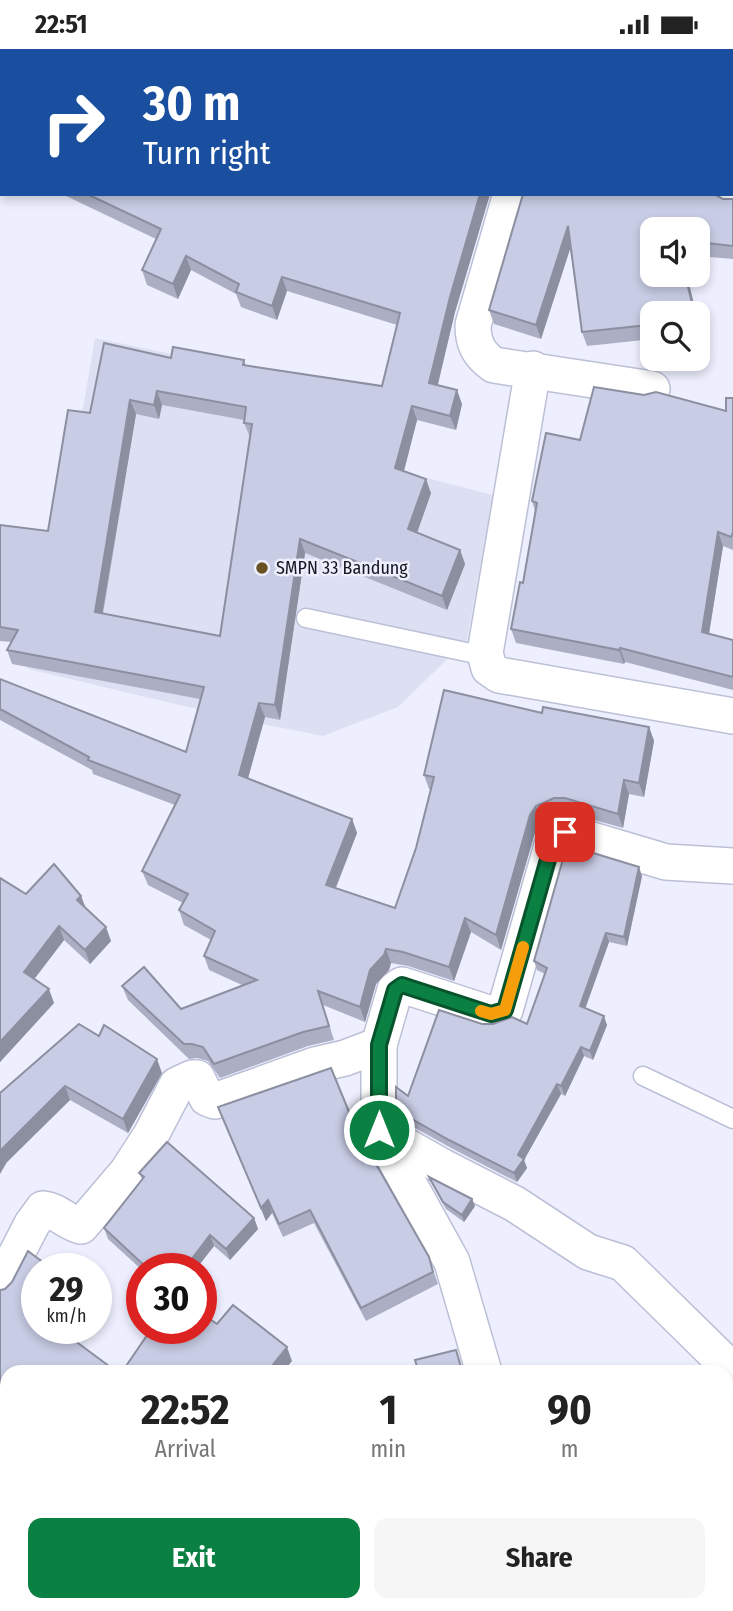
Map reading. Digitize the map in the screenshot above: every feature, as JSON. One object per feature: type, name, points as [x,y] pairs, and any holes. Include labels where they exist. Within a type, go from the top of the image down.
[{"type":"street","points":[[510,196],[473,324],[473,337],[483,357],[494,365],[652,389]]},
{"type":"street","points":[[533,369],[485,656],[489,668],[499,675],[733,716]]},
{"type":"street","points":[[482,1365],[453,1262],[379,1130],[379,1045],[395,990],[402,985],[491,1014],[505,1010],[555,835],[565,832],[666,862],[733,866]]},
{"type":"street","points":[[0,1286],[11,1235],[43,1209],[53,1209],[71,1224],[81,1226],[127,1172],[177,1086],[197,1078],[207,1098],[215,1101],[379,1045]]},
{"type":"street","points":[[379,1130],[515,1204],[588,1252],[623,1263],[727,1365]]},
{"type":"lane","points":[[306,618],[485,656]]},
{"type":"lane","points":[[643,1076],[733,1119]]},
{"type":"shaded area","name":"SMPN 33 Bandung","points":[[95,338],[383,398],[369,463],[493,495],[467,640],[398,707],[323,736],[243,720],[28,669],[62,456],[70,421],[83,408]]},
{"type":"building","points":[[91,196],[479,196],[450,297],[429,383],[457,390],[450,416],[412,406],[395,468],[426,479],[408,529],[460,550],[442,596],[300,539],[275,705],[259,703],[239,775],[352,819],[326,885],[395,908],[416,848],[434,777],[424,775],[444,690],[542,713],[543,707],[649,727],[639,783],[624,780],[618,814],[565,798],[554,798],[536,806],[530,815],[496,935],[465,918],[449,967],[386,949],[370,970],[360,1007],[318,991],[329,1026],[303,1032],[214,1064],[203,1047],[184,1044],[122,986],[144,967],[181,1009],[257,980],[204,956],[215,931],[179,910],[188,894],[142,871],[180,795],[88,760],[89,757],[0,709],[0,679],[186,752],[204,687],[7,650],[18,630],[0,627],[0,525],[48,531],[68,410],[90,413],[104,343],[171,358],[173,347],[244,360],[243,365],[382,386],[400,313],[282,277],[272,306],[236,292],[239,284],[186,256],[173,284],[142,270],[161,229]],"holes":[[[157,391],[246,407],[244,423],[252,424],[220,636],[95,612],[130,400],[154,405]]]},
{"type":"building","points":[[522,196],[718,196],[733,199],[733,246],[710,243],[710,217],[640,217],[640,287],[688,287],[692,301],[640,301],[640,326],[582,332],[568,226],[536,325],[489,310]]},
{"type":"building","points":[[594,387],[644,395],[656,392],[726,411],[726,398],[733,398],[733,532],[731,537],[718,532],[702,632],[733,640],[733,677],[620,648],[619,650],[511,629],[520,582],[523,583],[537,503],[532,501],[546,433],[580,440]]},
{"type":"building","points":[[567,845],[639,867],[624,937],[606,933],[580,1006],[604,1016],[590,1051],[581,1047],[561,1086],[557,1084],[518,1155],[524,1159],[514,1173],[396,1110],[396,1087],[408,1096],[439,1010],[482,1024],[493,1024],[512,1017],[527,1024],[547,968],[534,961]]},
{"type":"building","points":[[54,864],[81,896],[77,900],[106,927],[85,950],[59,926],[24,972],[49,989],[0,1042],[0,878],[26,894]]},
{"type":"building","points":[[79,1024],[99,1036],[104,1025],[157,1059],[123,1119],[65,1086],[0,1151],[0,1093]]},
{"type":"building","points":[[331,1068],[356,1129],[429,1257],[433,1272],[361,1308],[310,1210],[279,1224],[268,1200],[261,1208],[218,1107]]},
{"type":"building","points":[[167,1142],[254,1218],[226,1249],[210,1235],[196,1253],[131,1253],[104,1228],[144,1177],[139,1173]]},
{"type":"building","points":[[429,1177],[472,1199],[462,1215],[443,1202]]},
{"type":"building","points":[[21,1265],[21,1344],[79,1344],[108,1365],[0,1365],[0,1290],[12,1282]]},
{"type":"building","points":[[233,1305],[287,1347],[273,1365],[127,1365],[141,1344],[217,1344],[217,1324]]},
{"type":"building","points":[[456,1350],[460,1365],[416,1365],[415,1360]]},
{"type":"slow traffic","points":[[481,1011],[491,1014],[505,1010],[523,947]]},
{"type":"place","name":"SMPN 33 Bandung","points":[[262,568]]},
{"type":"route","points":[[379,1130],[379,1045],[395,990],[402,985],[491,1014],[505,1010],[555,835],[565,832]]}]
